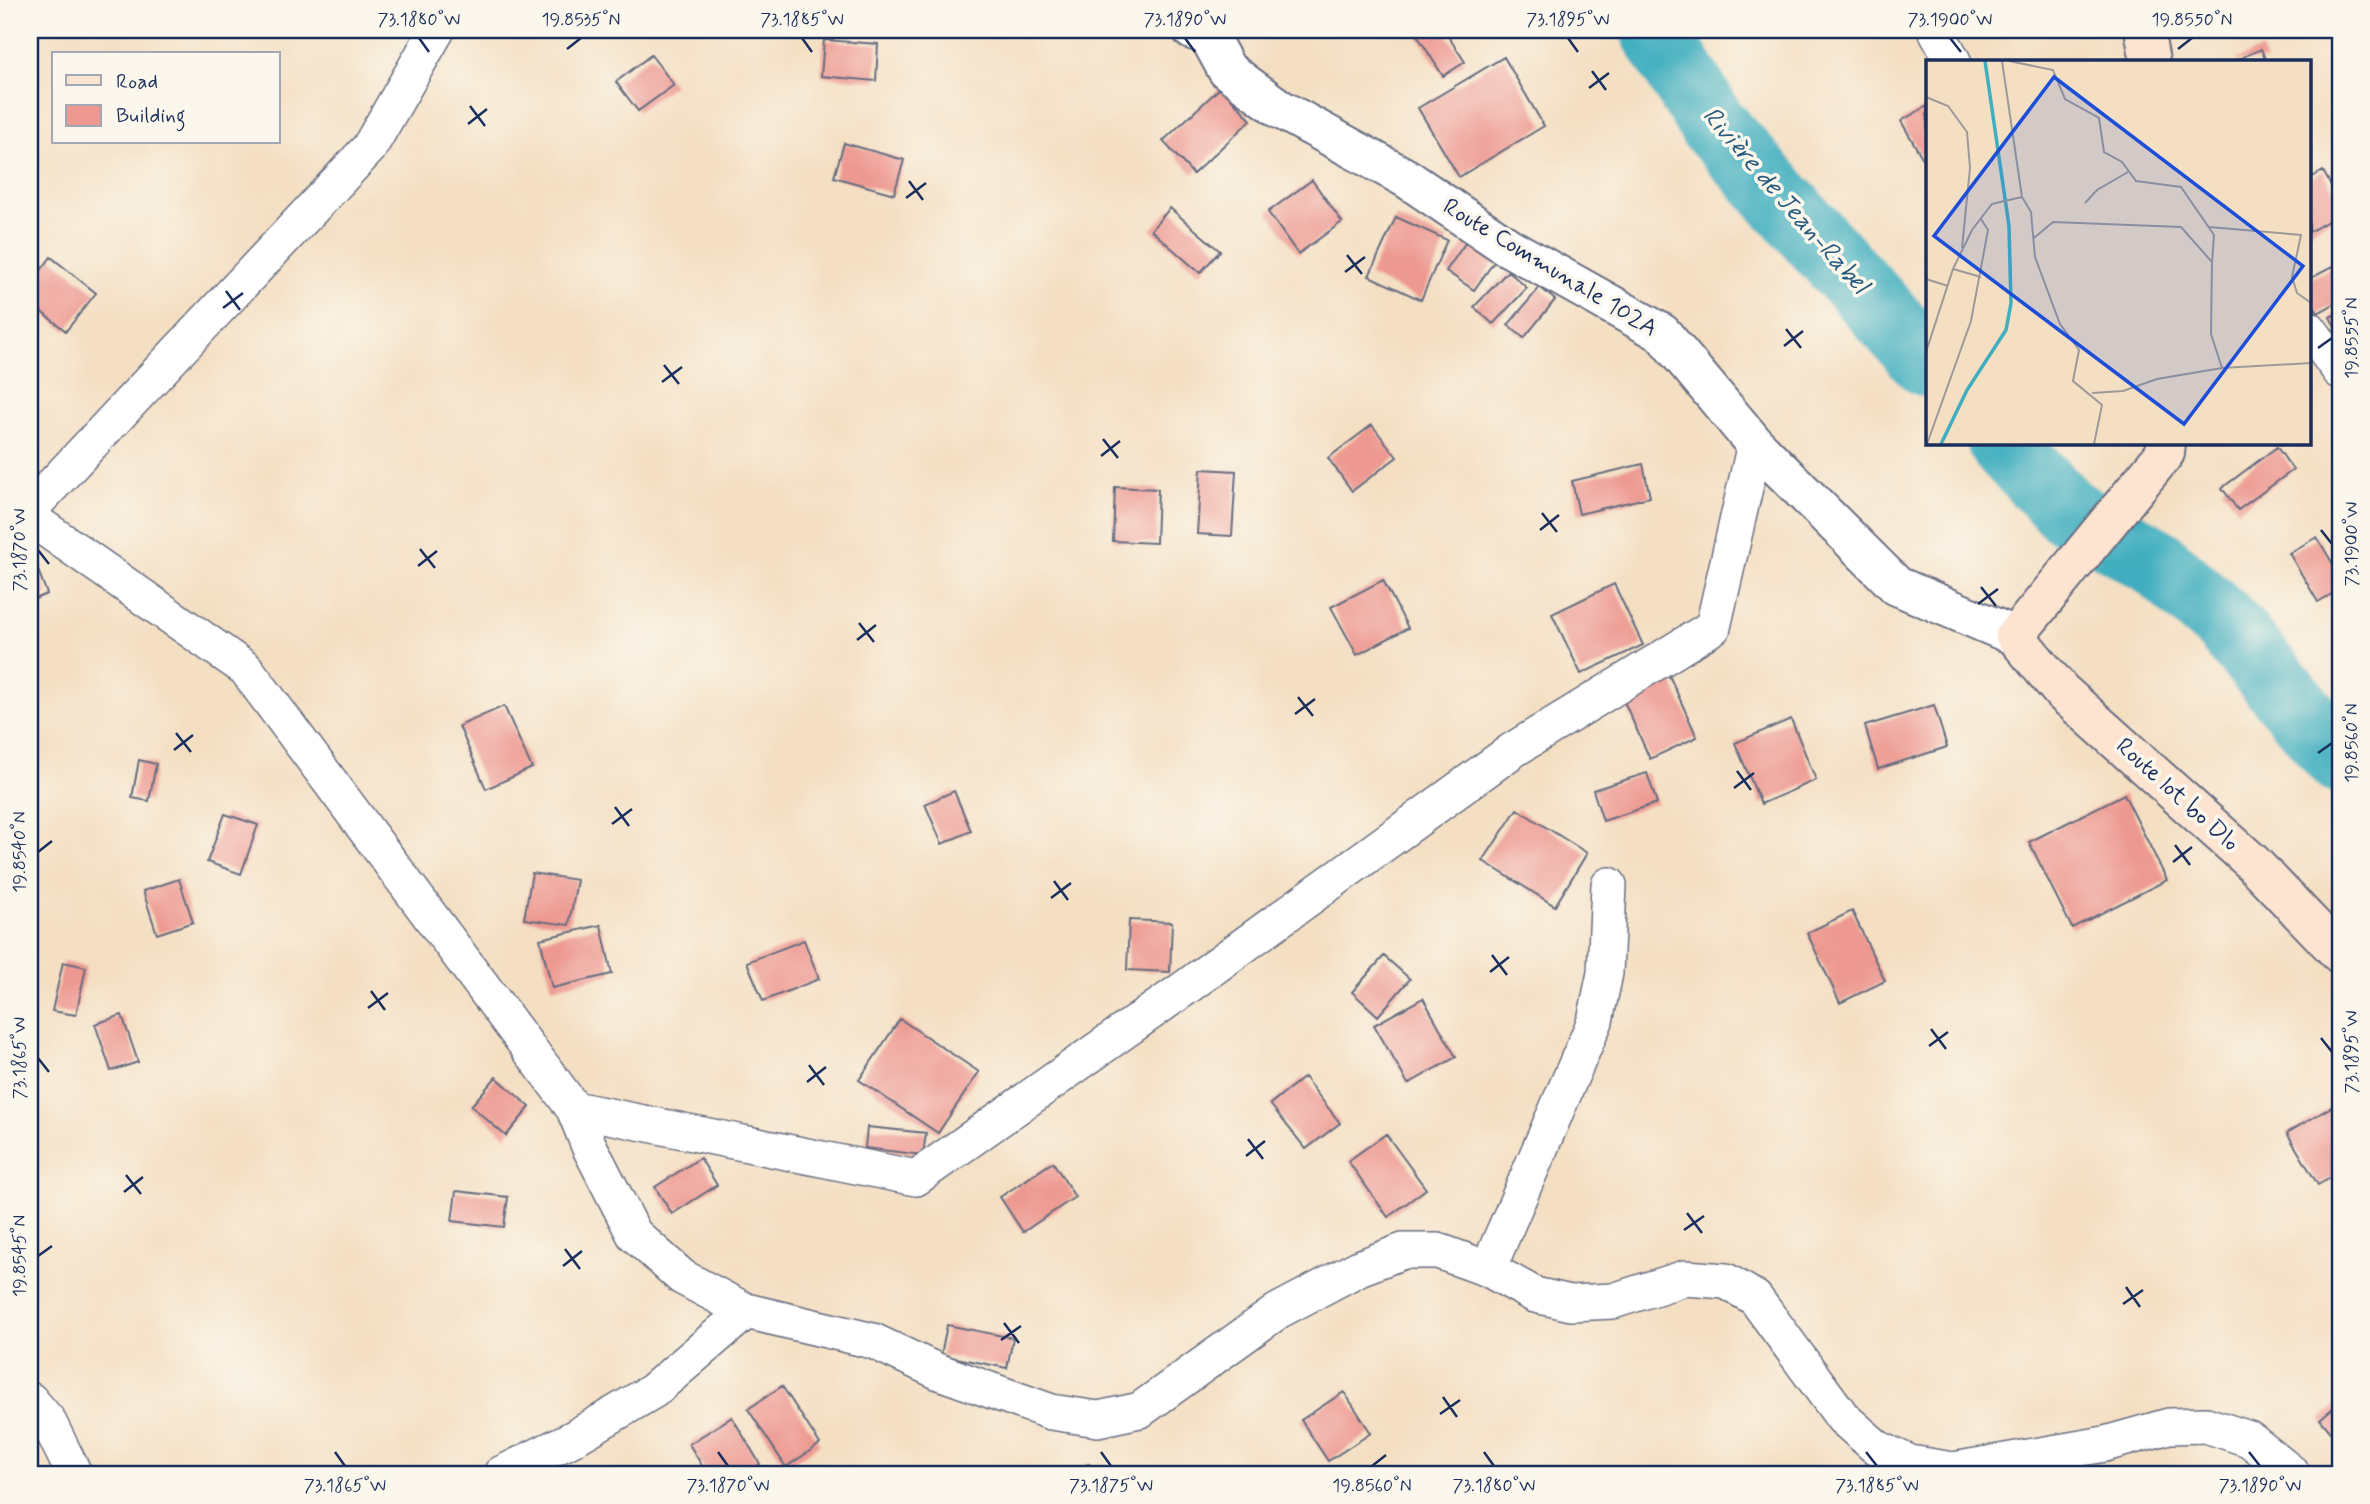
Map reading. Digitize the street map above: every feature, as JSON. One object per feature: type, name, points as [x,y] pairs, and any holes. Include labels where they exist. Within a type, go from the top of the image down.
[{"type":"main road","points":[[2020,630],[2166,448]]},
{"type":"main road","name":"Route lot bo Dlo","points":[[2020,630],[2061,691],[2252,862],[2340,954]]},
{"type":"street","points":[[30,509],[369,148],[437,30]]},
{"type":"street","name":"Route Communale 102A","points":[[1192,30],[1208,36],[1227,70],[1280,109],[1406,178],[1508,247],[1662,333],[1755,444],[1897,586],[2020,630]]},
{"type":"street","points":[[1936,30],[1952,60]]},
{"type":"street","points":[[2310,330],[2340,371]]},
{"type":"street","points":[[574,1109],[916,1178],[1185,988],[1513,750],[1713,627],[1755,444]]},
{"type":"street","points":[[30,518],[246,669],[574,1109],[589,1146],[634,1234],[682,1277],[746,1311],[873,1341],[937,1371],[1051,1412],[1098,1419],[1140,1410],[1278,1311],[1359,1268],[1403,1251],[1438,1251],[1488,1269],[1535,1295],[1571,1303],[1614,1301],[1685,1278],[1726,1282],[1755,1298],[1843,1418],[1877,1448],[1910,1463],[1953,1470],[2105,1444],[2169,1426],[2206,1425],[2249,1439],[2293,1474]]},
{"type":"street","points":[[1488,1269],[1595,1021],[1605,973],[1609,885]]},
{"type":"street","points":[[501,1474],[572,1439],[653,1391],[746,1311]]},
{"type":"street","points":[[30,1399],[48,1421],[75,1474]]},
{"type":"building","points":[[1414,30],[1444,30],[1465,62],[1443,76]]},
{"type":"building","points":[[824,40],[878,44],[876,81],[821,76]]},
{"type":"building","points":[[2261,49],[2266,60],[2236,60]]},
{"type":"building","points":[[651,55],[674,85],[638,111],[616,82]]},
{"type":"building","points":[[1504,57],[1544,126],[1459,177],[1418,108]]},
{"type":"building","points":[[1221,87],[1251,120],[1193,174],[1163,141]]},
{"type":"building","points":[[1926,107],[1926,164],[1901,121]]},
{"type":"building","points":[[844,143],[904,160],[894,194],[834,177]]},
{"type":"building","points":[[2323,171],[2340,202],[2340,214],[2310,231],[2310,178]]},
{"type":"building","points":[[1312,180],[1342,222],[1298,254],[1268,212]]},
{"type":"building","points":[[1170,208],[1220,251],[1200,273],[1151,230]]},
{"type":"building","points":[[1396,217],[1447,240],[1421,300],[1369,276]]},
{"type":"building","points":[[1468,239],[1496,259],[1474,290],[1446,271]]},
{"type":"building","points":[[51,257],[96,293],[66,331],[30,303],[30,285]]},
{"type":"building","points":[[2340,263],[2340,301],[2318,313],[2310,297],[2310,278]]},
{"type":"building","points":[[1508,271],[1527,288],[1493,324],[1474,307]]},
{"type":"building","points":[[1540,287],[1555,300],[1524,338],[1508,325]]},
{"type":"building","points":[[2340,312],[2340,336],[2330,317]]},
{"type":"building","points":[[1372,425],[1397,457],[1352,491],[1328,458]]},
{"type":"building","points":[[2277,447],[2293,470],[2238,510],[2222,488]]},
{"type":"building","points":[[1643,464],[1650,497],[1579,514],[1572,481]]},
{"type":"building","points":[[1201,469],[1236,471],[1232,536],[1197,534]]},
{"type":"building","points":[[1115,487],[1158,489],[1156,543],[1113,541]]},
{"type":"building","points":[[2317,537],[2340,576],[2340,589],[2318,602],[2289,553]]},
{"type":"building","points":[[30,549],[47,594],[30,601]]},
{"type":"building","points":[[1383,580],[1408,628],[1357,655],[1331,607]]},
{"type":"building","points":[[1614,584],[1643,645],[1581,674],[1552,614]]},
{"type":"building","points":[[1668,673],[1697,737],[1650,759],[1621,695]]},
{"type":"building","points":[[1934,705],[1947,747],[1878,769],[1865,726]]},
{"type":"building","points":[[504,706],[532,768],[486,789],[459,726]]},
{"type":"building","points":[[1791,719],[1816,780],[1761,804],[1735,743]]},
{"type":"building","points":[[139,760],[156,764],[149,801],[132,798]]},
{"type":"building","points":[[1647,773],[1657,803],[1603,821],[1593,790]]},
{"type":"building","points":[[954,791],[971,831],[942,844],[925,804]]},
{"type":"building","points":[[2124,794],[2167,880],[2072,928],[2029,842]]},
{"type":"building","points":[[1517,809],[1587,853],[1555,906],[1483,861]]},
{"type":"building","points":[[225,814],[258,825],[241,874],[207,862]]},
{"type":"building","points":[[532,873],[577,880],[569,925],[524,919]]},
{"type":"building","points":[[179,879],[193,922],[157,934],[143,891]]},
{"type":"building","points":[[1852,911],[1885,981],[1840,1003],[1807,933]]},
{"type":"building","points":[[1129,920],[1172,922],[1170,972],[1127,970]]},
{"type":"building","points":[[601,925],[612,974],[552,988],[540,939]]},
{"type":"building","points":[[804,940],[819,979],[763,1001],[747,962]]},
{"type":"building","points":[[1384,956],[1410,979],[1378,1016],[1352,992]]},
{"type":"building","points":[[63,962],[86,967],[76,1015],[52,1011]]},
{"type":"building","points":[[1423,998],[1456,1057],[1408,1084],[1374,1025]]},
{"type":"building","points":[[122,1015],[138,1062],[111,1071],[95,1024]]},
{"type":"building","points":[[900,1019],[979,1072],[938,1133],[859,1080]]},
{"type":"building","points":[[496,1077],[530,1107],[506,1136],[471,1106]]},
{"type":"building","points":[[1304,1077],[1340,1123],[1306,1149],[1270,1104]]},
{"type":"building","points":[[2340,1102],[2340,1172],[2318,1185],[2287,1133]]},
{"type":"building","points":[[867,1127],[926,1133],[923,1155],[865,1148]]},
{"type":"building","points":[[1386,1134],[1426,1189],[1388,1217],[1348,1161]]},
{"type":"building","points":[[700,1158],[717,1185],[672,1214],[655,1187]]},
{"type":"building","points":[[1053,1162],[1075,1197],[1023,1232],[1000,1197]]},
{"type":"building","points":[[456,1191],[508,1197],[504,1227],[452,1221]]},
{"type":"building","points":[[947,1325],[1013,1338],[1007,1368],[941,1355]]},
{"type":"building","points":[[782,1386],[820,1444],[786,1467],[748,1409]]},
{"type":"building","points":[[1344,1392],[1371,1433],[1328,1461],[1301,1420]]},
{"type":"building","points":[[2340,1402],[2340,1443],[2320,1419]]},
{"type":"building","points":[[732,1417],[760,1464],[745,1474],[707,1474],[689,1444]]},
{"type":"building","points":[[1089,1464],[1093,1474],[1059,1474]]},
{"type":"waterway","name":"Rivière de Jean-Rabel","points":[[1655,30],[1712,124],[1926,361]]},
{"type":"waterway","name":"Rivière de Jean-Rabel","points":[[2003,444],[2066,510],[2156,562],[2224,622],[2340,759]]}]
